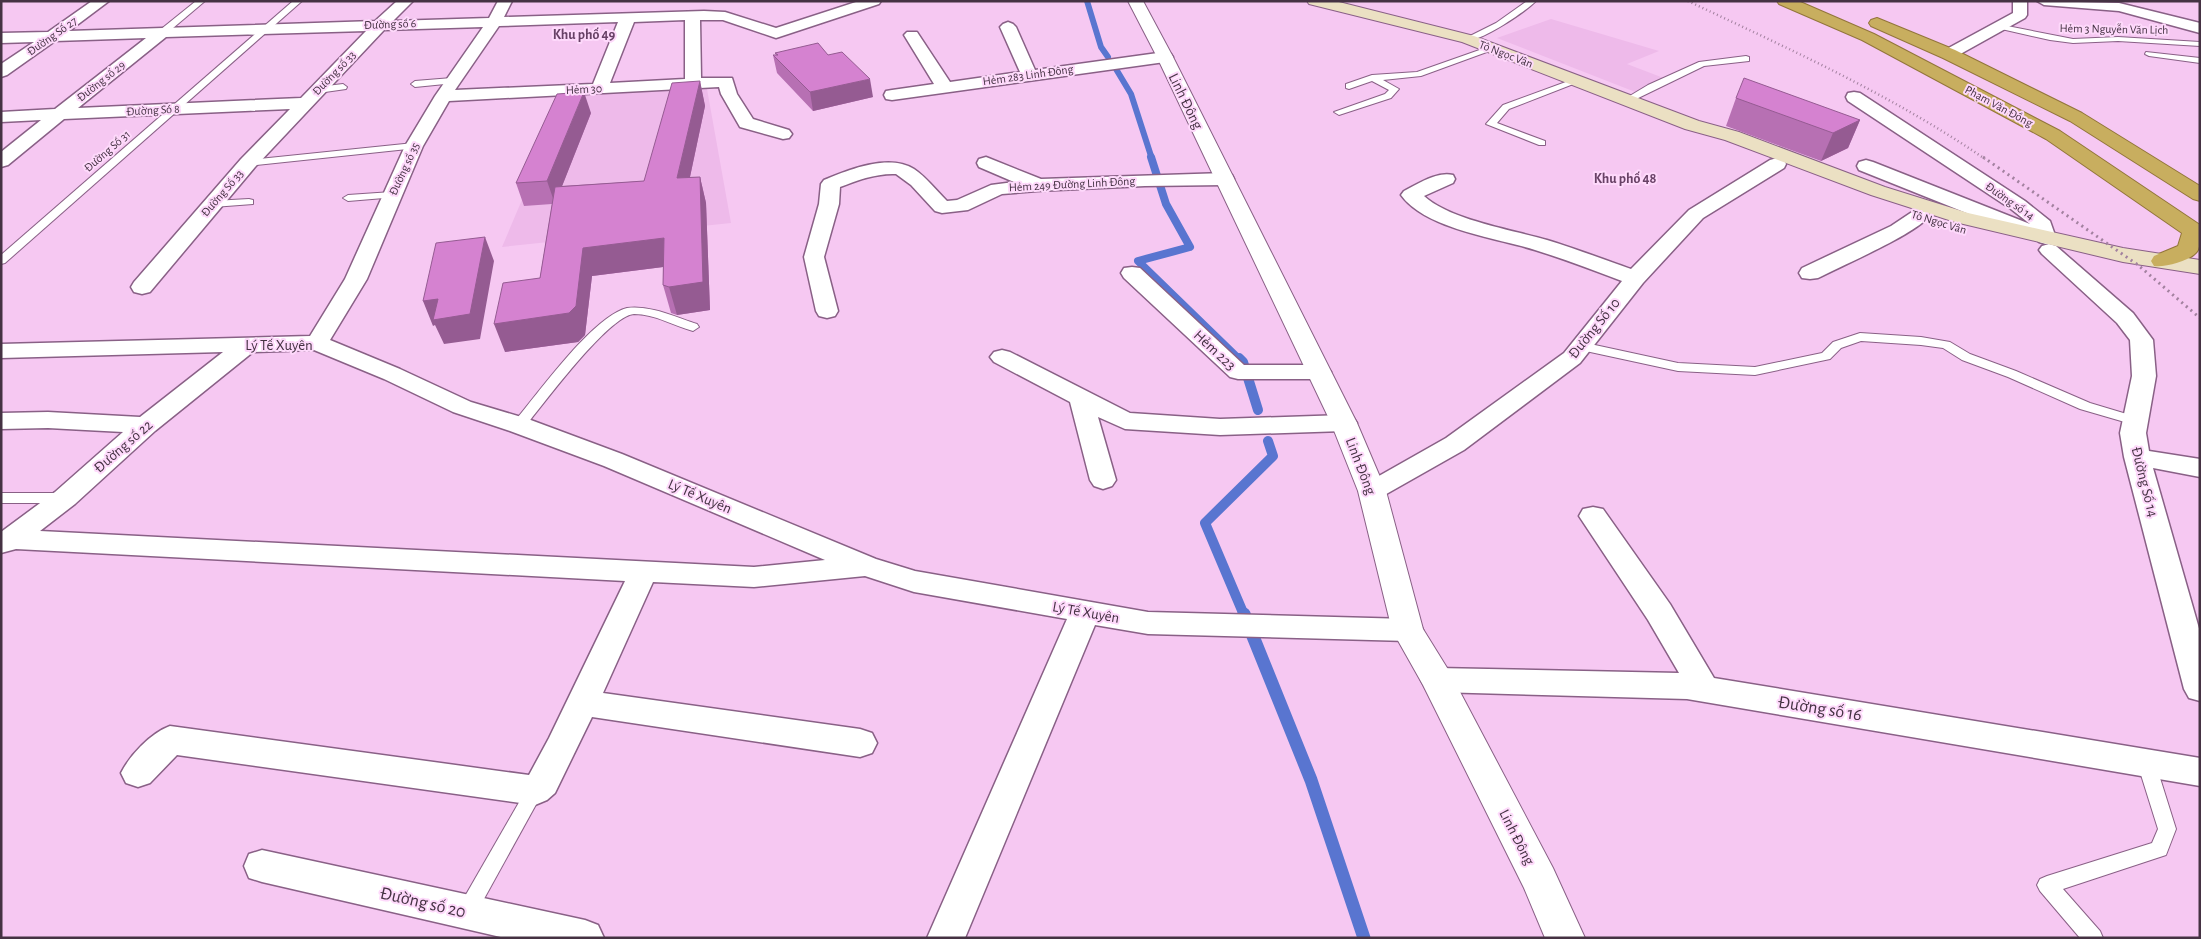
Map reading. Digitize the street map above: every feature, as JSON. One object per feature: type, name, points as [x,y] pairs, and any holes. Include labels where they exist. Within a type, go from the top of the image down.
[{"type":"highway","name":"Phạm Văn Đồng","points":[[1784,1],[1876,41],[2054,135],[2197,233]]},
{"type":"highway","name":"Phạm Văn Đồng","points":[[1824,1],[1949,54],[2076,117],[2200,195]]},
{"type":"highway","points":[[2162,261],[2188,250],[2197,233]]},
{"type":"main road","name":"Tô Ngọc Vân","points":[[1315,1],[1401,21],[1468,40],[1692,125],[1732,136],[1878,191],[1962,218],[2047,244],[2200,276]]},
{"type":"main road","name":"Tô Ngọc Vân","points":[[1692,125],[1731,146],[1777,164],[1919,216],[1990,237],[2200,267]]},
{"type":"street","name":"Đường Số 27","points":[[1,72],[102,1]]},
{"type":"street","name":"Đường số 33","points":[[312,96],[380,25],[406,1]]},
{"type":"street","name":"Đường số 35","points":[[317,343],[356,279],[414,146],[448,89],[494,22],[505,1]]},
{"type":"street","name":"Linh Đông","points":[[1135,1],[1165,57],[1344,423],[1372,491],[1408,630],[1437,680],[1539,880],[1565,938]]},
{"type":"street","points":[[2044,1],[2119,7],[2200,28]]},
{"type":"street","name":"Đường số 6","points":[[1,38],[692,15],[725,16],[776,33],[865,2]]},
{"type":"street","points":[[1949,54],[2020,15],[2020,2]]},
{"type":"street","points":[[692,15],[692,84]]},
{"type":"street","points":[[600,88],[628,17]]},
{"type":"street","points":[[1008,27],[1029,75]]},
{"type":"street","name":"Đường số 29","points":[[1,161],[163,32]]},
{"type":"street","points":[[912,35],[945,88]]},
{"type":"street","name":"Hẻm 283 Linh Đông","points":[[892,95],[1165,57]]},
{"type":"street","name":"Hẻm 30","points":[[448,89],[600,88],[726,82],[729,94],[746,123],[783,134]]},
{"type":"street","name":"Đường Só 8","points":[[1,117],[174,109],[312,96]]},
{"type":"street","name":"Đường Số 33","points":[[142,287],[248,162],[312,96]]},
{"type":"street","name":"Đường số 14","points":[[1854,97],[2018,205],[2043,225],[2047,244]]},
{"type":"street","points":[[986,163],[1037,185]]},
{"type":"street","name":"Đường Số 10","points":[[1372,491],[1456,444],[1572,358],[1635,278],[1696,214],[1777,164]]},
{"type":"street","name":"Đường số 14","points":[[1866,166],[2047,244]]},
{"type":"street","name":"Hẻm 249 Đường Linh Đông","points":[[827,311],[814,257],[829,204],[831,184],[848,176],[893,168],[904,171],[942,207],[961,206],[998,189],[1037,185],[1145,180],[1225,179]]},
{"type":"street","points":[[1446,179],[1411,194],[1417,202],[1461,223],[1540,244],[1635,278]]},
{"type":"street","points":[[1810,273],[1898,230],[1919,216]]},
{"type":"street","name":"Đường Số 14","points":[[2047,244],[2124,318],[2141,340],[2144,376],[2133,433],[2137,457],[2200,689]]},
{"type":"street","name":"Hẻm 223","points":[[1132,273],[1248,372],[1319,372]]},
{"type":"street","name":"Lý Tế Xuyên","points":[[1,351],[317,343],[392,374],[462,407],[519,425],[612,460],[866,566],[914,581],[1148,623],[1408,630]]},
{"type":"street","name":"Đường số 22","points":[[5,543],[65,498],[146,425],[247,345]]},
{"type":"street","points":[[1002,357],[1081,400],[1125,421],[1220,427],[1344,423]]},
{"type":"street","points":[[1081,400],[1103,480]]},
{"type":"street","points":[[1,421],[48,420],[146,425]]},
{"type":"street","points":[[2137,457],[2200,468]]},
{"type":"street","points":[[1593,516],[1660,612],[1704,689]]},
{"type":"street","points":[[5,543],[754,577],[866,566]]},
{"type":"street","points":[[138,773],[170,740],[535,790],[543,783],[644,571]]},
{"type":"street","points":[[946,938],[1085,612]]},
{"type":"street","name":"Đường số 16","points":[[1437,680],[1687,686],[2200,772]]},
{"type":"street","points":[[581,703],[860,743]]},
{"type":"street","name":"Đường số 20","points":[[262,866],[585,938]]},
{"type":"lane","name":"Đường số 29","points":[[163,32],[201,1]]},
{"type":"lane","name":"Đường Số 31","points":[[1,261],[298,1]]},
{"type":"lane","points":[[1468,40],[1499,25],[1532,1]]},
{"type":"lane","name":"Hẻm 3 Nguyễn Văn Lịch","points":[[2000,26],[2050,38],[2173,41],[2200,44]]},
{"type":"lane","points":[[1349,86],[1372,78],[1418,74],[1492,49]]},
{"type":"lane","points":[[2149,54],[2200,61]]},
{"type":"lane","points":[[1627,100],[1702,64],[1746,59]]},
{"type":"lane","points":[[1339,112],[1388,96],[1394,88],[1372,78]]},
{"type":"lane","points":[[1542,143],[1491,124],[1506,107],[1577,81]]},
{"type":"lane","points":[[415,84],[448,89]]},
{"type":"lane","points":[[312,96],[343,87]]},
{"type":"lane","points":[[248,162],[414,146]]},
{"type":"lane","points":[[348,198],[392,195]]},
{"type":"lane","points":[[212,204],[250,202]]},
{"type":"lane","points":[[519,425],[598,332],[626,312],[652,313],[693,327]]},
{"type":"lane","points":[[1581,346],[1678,367],[1755,371],[1826,356],[1837,345],[1860,337],[1946,345],[1966,357],[2048,389],[2085,406],[2135,422]]},
{"type":"lane","points":[[1,498],[65,498]]},
{"type":"lane","points":[[2093,938],[2047,885],[2159,849],[2167,828],[2146,762]]},
{"type":"lane","points":[[467,911],[535,790]]},
{"type":"shaded area","points":[[1551,19],[1659,51],[1627,64],[1674,82],[1643,95],[1497,38]]},
{"type":"shaded area","points":[[707,89],[731,223],[502,247],[566,96]]},
{"type":"building","points":[[818,43],[828,55],[842,52],[870,79],[810,92],[773,55]]},
{"type":"building","points":[[1744,78],[1860,120],[1833,133],[1736,98]]},
{"type":"building","points":[[700,81],[677,178],[700,177],[703,282],[669,287],[663,285],[664,238],[583,248],[576,306],[569,313],[494,324],[503,283],[540,278],[555,187],[644,181],[672,83]]},
{"type":"building","points":[[584,92],[547,181],[516,183],[557,94]]},
{"type":"building","points":[[485,237],[470,314],[433,320],[438,299],[423,301],[436,243]]},
{"type":"waterway","points":[[1087,1],[1101,47],[1108,57]]},
{"type":"waterway","points":[[1116,69],[1131,94],[1152,159]]},
{"type":"waterway","points":[[1151,157],[1166,204],[1190,247],[1138,261],[1240,360]]},
{"type":"waterway","points":[[1239,358],[1243,362],[1258,410]]},
{"type":"waterway","points":[[1244,615],[1205,523],[1273,456],[1268,441]]},
{"type":"waterway","points":[[1244,614],[1311,780],[1364,938]]},
{"type":"railway","points":[[1688,1],[1840,74],[1914,114],[1985,159]]},
{"type":"railway","points":[[1983,157],[2138,265],[2200,318]]},
{"type":"district","name":"Khu phố 49","points":[[584,34]]},
{"type":"district","name":"Khu phố 48","points":[[1625,178]]}]
